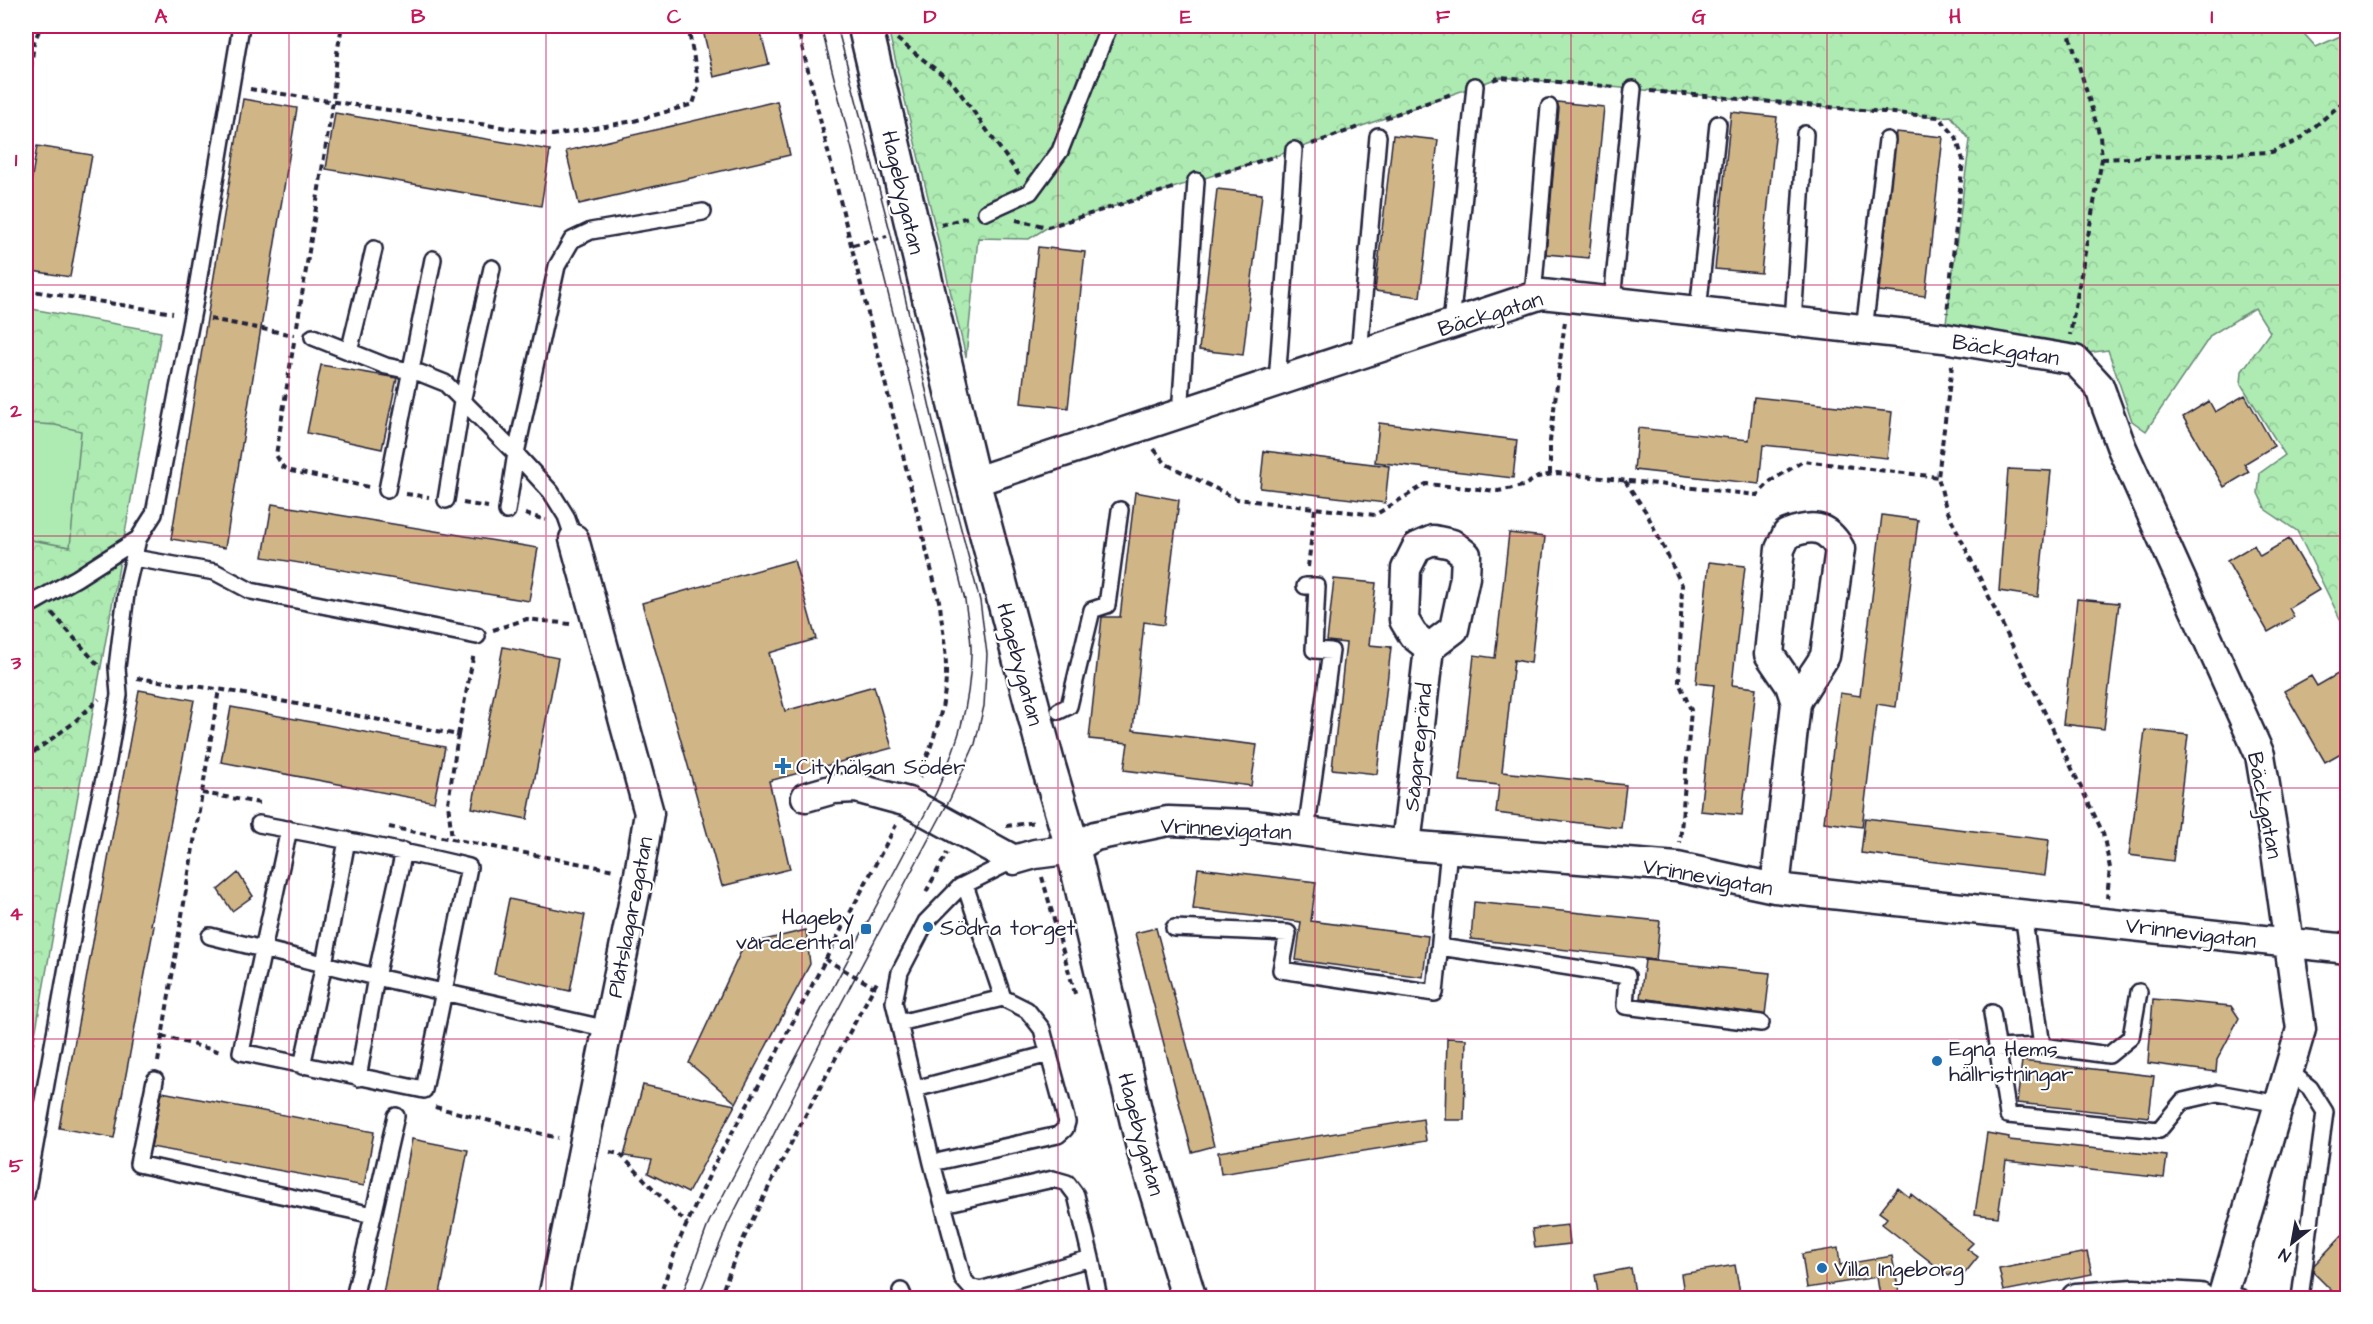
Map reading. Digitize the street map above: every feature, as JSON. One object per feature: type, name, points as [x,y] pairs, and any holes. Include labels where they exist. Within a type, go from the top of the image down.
[{"type":"street","name":"Hagebygatan","points":[[865,26],[973,482],[1048,765],[1073,849],[1144,1150],[1189,1299]]},
{"type":"street","name":"Bäckgatan","points":[[973,482],[1542,294],[1949,340],[2075,360],[2099,386],[2121,446],[2259,755],[2276,845],[2287,943],[2301,1029],[2222,1297]]},
{"type":"street","points":[[1775,888],[1796,703],[1806,683],[1817,671],[1825,656],[1840,549],[1834,538],[1822,529],[1803,528],[1787,534],[1779,549],[1769,654],[1790,685],[1796,703]]},
{"type":"street","name":"Plåtslagaregatan","points":[[553,1299],[639,874],[649,813],[574,539]]},
{"type":"street","name":"Sågaregränd","points":[[1406,845],[1429,648]]},
{"type":"street","points":[[806,797],[834,789],[856,788],[913,792],[960,830],[1014,860],[1035,854],[1073,849]]},
{"type":"street","name":"Vrinnevigatan","points":[[1073,849],[1095,836],[1168,821],[1247,824],[1406,845],[1677,867],[1775,888],[2348,949]]},
{"type":"street","points":[[2076,1299],[2134,1294],[2222,1297]]},
{"type":"lane","points":[[26,1195],[84,872],[120,695],[117,667],[127,586],[138,539],[154,514],[192,316],[241,26]]},
{"type":"lane","points":[[986,212],[1030,192],[1060,151],[1109,26]]},
{"type":"lane","points":[[1450,324],[1474,86]]},
{"type":"lane","points":[[1612,301],[1633,89]]},
{"type":"lane","points":[[1533,297],[1549,107]]},
{"type":"lane","points":[[1698,311],[1719,124]]},
{"type":"lane","points":[[1793,322],[1804,134]]},
{"type":"lane","points":[[1359,354],[1378,136]]},
{"type":"lane","points":[[1864,330],[1887,140]]},
{"type":"lane","points":[[1277,382],[1294,150]]},
{"type":"lane","points":[[1180,414],[1196,181]]},
{"type":"lane","points":[[507,511],[516,453],[557,266],[572,240],[591,231],[703,212]]},
{"type":"lane","points":[[349,352],[374,249]]},
{"type":"lane","points":[[387,490],[433,259]]},
{"type":"lane","points":[[446,500],[462,402],[492,268]]},
{"type":"lane","points":[[313,337],[386,366],[445,383],[516,453],[551,492],[566,516],[574,539]]},
{"type":"lane","points":[[1059,711],[1069,706],[1092,610],[1107,605],[1120,510]]},
{"type":"lane","points":[[26,607],[138,539]]},
{"type":"lane","points":[[134,558],[215,572],[250,591],[477,636]]},
{"type":"lane","points":[[1305,586],[1317,586],[1314,650],[1331,651],[1306,832]]},
{"type":"lane","points":[[260,824],[289,829],[347,840],[470,867],[424,1090],[241,1052],[289,829]]},
{"type":"lane","points":[[302,1066],[347,840]]},
{"type":"lane","points":[[1174,928],[1288,933],[1281,970],[1435,993],[1449,849]]},
{"type":"lane","points":[[358,1078],[376,977],[405,852]]},
{"type":"lane","points":[[1014,860],[965,885],[926,922],[900,972],[894,1002],[898,1023],[963,1279],[970,1287],[980,1290],[1091,1258]]},
{"type":"lane","points":[[965,885],[1003,998]]},
{"type":"lane","points":[[2023,914],[2042,1046]]},
{"type":"lane","points":[[210,936],[376,977],[608,1029]]},
{"type":"lane","points":[[1440,947],[1627,976],[1625,1006],[1761,1023]]},
{"type":"lane","points":[[1997,1048],[2042,1046],[2109,1055],[2131,1037],[2139,992]]},
{"type":"lane","points":[[898,1023],[1003,998],[1027,1010],[1042,1029],[1067,1122],[1065,1129],[1058,1135],[932,1163]]},
{"type":"lane","points":[[1992,1012],[2008,1115],[2159,1130],[2183,1101],[2218,1093],[2279,1104]]},
{"type":"lane","points":[[915,1089],[1049,1054]]},
{"type":"lane","points":[[2289,1071],[2310,1088],[2325,1112],[2300,1299]]},
{"type":"lane","points":[[155,1080],[138,1164],[373,1215]]},
{"type":"lane","points":[[354,1299],[396,1116]]},
{"type":"lane","points":[[944,1204],[1053,1179],[1067,1183],[1076,1195],[1099,1299]]},
{"type":"path","points":[[26,98],[34,42],[41,26]]},
{"type":"path","points":[[333,101],[342,26]]},
{"type":"path","points":[[232,86],[553,135],[634,121],[693,104],[699,86],[688,26]]},
{"type":"path","points":[[659,1299],[687,1224],[715,1163],[774,1058],[913,792],[932,743],[943,700],[946,670],[940,605],[853,245],[797,26]]},
{"type":"path","points":[[1030,192],[953,83],[889,33],[1109,26]]},
{"type":"path","points":[[2065,358],[2102,159],[2100,136],[2067,26]]},
{"type":"path","points":[[1384,118],[1501,77],[1939,117],[1956,137],[1963,160],[1938,477],[1946,508],[2103,833],[2110,868],[2104,922]]},
{"type":"path","points":[[2102,159],[2272,152],[2299,140],[2348,98]]},
{"type":"path","points":[[934,227],[986,212],[1048,227],[1294,150],[1362,126]]},
{"type":"path","points":[[26,290],[313,337]]},
{"type":"path","points":[[1550,474],[1551,430],[1569,296]]},
{"type":"path","points":[[1142,426],[1154,449],[1166,464],[1237,499],[1375,515],[1426,484],[1498,491],[1523,486],[1538,477],[1550,474],[1756,495],[1771,481],[1803,460],[1938,477]]},
{"type":"path","points":[[1624,481],[1646,512],[1682,585],[1679,682],[1691,710],[1677,867]]},
{"type":"path","points":[[1305,586],[1315,509]]},
{"type":"path","points":[[40,599],[95,664],[118,680],[219,689],[458,735],[448,803],[452,838]]},
{"type":"path","points":[[26,760],[72,724],[118,680]]},
{"type":"path","points":[[155,1080],[219,689]]},
{"type":"path","points":[[202,793],[261,803]]},
{"type":"path","points":[[386,826],[639,874]]},
{"type":"path","points":[[924,897],[960,830]]},
{"type":"path","points":[[825,959],[874,987]]},
{"type":"path","points":[[720,1299],[729,1272],[761,1201],[827,1072],[879,978]]},
{"type":"path","points":[[601,1149],[620,1154],[687,1224]]},
{"type":"green space","points":[[893,26],[2297,26],[2316,47],[2347,33],[2347,633],[2297,531],[2266,510],[2258,493],[2260,473],[2285,455],[2241,384],[2242,371],[2270,332],[2255,308],[2211,335],[2146,431],[2132,421],[2108,350],[2080,354],[1944,338],[1970,140],[1951,116],[1939,117],[1501,77],[1294,150],[1048,227],[1029,239],[978,238],[966,357],[890,37]]},
{"type":"green space","points":[[26,308],[161,332],[26,1085]]},
{"type":"green space","points":[[26,423],[55,425],[81,431],[70,547],[26,539]]},
{"type":"building","points":[[702,26],[759,26],[769,64],[714,77]]},
{"type":"building","points":[[243,99],[297,108],[225,548],[171,539]]},
{"type":"building","points":[[777,101],[790,155],[579,204],[566,151]]},
{"type":"building","points":[[1557,102],[1604,107],[1589,258],[1546,254],[1559,108]]},
{"type":"building","points":[[1731,112],[1777,117],[1761,273],[1715,269]]},
{"type":"building","points":[[335,113],[550,150],[541,206],[326,169]]},
{"type":"building","points":[[1896,132],[1943,137],[1925,296],[1879,291]]},
{"type":"building","points":[[1393,135],[1438,140],[1420,297],[1375,291]]},
{"type":"building","points":[[37,146],[92,155],[70,277],[26,270],[26,213]]},
{"type":"building","points":[[1217,189],[1262,194],[1243,355],[1199,350]]},
{"type":"building","points":[[1038,247],[1085,252],[1068,408],[1021,403]]},
{"type":"building","points":[[321,365],[397,378],[382,449],[307,433]]},
{"type":"building","points":[[2245,395],[2274,446],[2244,464],[2249,472],[2224,487],[2183,417],[2209,401],[2215,412]]},
{"type":"building","points":[[1754,397],[1892,412],[1887,458],[1763,445],[1759,484],[1634,470],[1638,428],[1749,440]]},
{"type":"building","points":[[1379,423],[1517,440],[1513,478],[1375,462]]},
{"type":"building","points":[[1264,451],[1389,466],[1385,503],[1260,488]]},
{"type":"building","points":[[2008,469],[2051,471],[2038,597],[1999,591]]},
{"type":"building","points":[[1135,492],[1179,500],[1164,625],[1144,622],[1133,730],[1257,745],[1251,786],[1124,770],[1128,743],[1089,739],[1102,617],[1120,617]]},
{"type":"building","points":[[272,504],[538,548],[529,601],[263,557]]},
{"type":"building","points":[[1882,515],[1918,520],[1896,707],[1877,704],[1862,827],[1824,822],[1840,693],[1860,696]]},
{"type":"building","points":[[1509,533],[1545,537],[1531,663],[1514,660],[1502,772],[1626,785],[1621,828],[1496,813],[1499,785],[1460,781],[1474,655],[1495,658]]},
{"type":"building","points":[[2289,539],[2319,590],[2289,608],[2294,617],[2268,632],[2227,561],[2254,545],[2260,556]]},
{"type":"building","points":[[794,560],[816,639],[769,653],[785,711],[874,686],[892,748],[769,781],[790,869],[722,886],[642,603]]},
{"type":"building","points":[[1709,562],[1745,566],[1732,685],[1756,688],[1742,815],[1700,811],[1714,685],[1696,683]]},
{"type":"building","points":[[1334,579],[1376,583],[1369,645],[1391,647],[1377,774],[1332,769],[1346,643],[1327,641]]},
{"type":"building","points":[[2077,599],[2119,603],[2104,729],[2063,724]]},
{"type":"building","points":[[503,647],[558,658],[527,819],[472,808]]},
{"type":"building","points":[[2348,668],[2348,749],[2325,762],[2284,691],[2311,676],[2317,686]]},
{"type":"building","points":[[139,690],[194,700],[151,925],[154,926],[114,1138],[59,1128]]},
{"type":"building","points":[[231,707],[445,747],[434,802],[221,762]]},
{"type":"building","points":[[2145,730],[2188,735],[2173,861],[2129,855]]},
{"type":"building","points":[[1865,818],[2049,840],[2045,875],[1861,853]]},
{"type":"building","points":[[1198,868],[1316,882],[1311,921],[1428,936],[1423,977],[1296,960],[1301,922],[1193,909]]},
{"type":"building","points":[[238,873],[253,896],[232,911],[218,890]]},
{"type":"building","points":[[509,899],[585,915],[570,991],[494,974]]},
{"type":"building","points":[[1474,902],[1660,921],[1656,960],[1471,939]]},
{"type":"building","points":[[1156,928],[1214,1146],[1192,1152],[1135,933]]},
{"type":"building","points":[[806,930],[810,964],[736,1103],[689,1063],[744,945]]},
{"type":"building","points":[[1645,960],[1770,973],[1765,1015],[1640,998]]},
{"type":"building","points":[[2153,999],[2231,1006],[2239,1018],[2217,1060],[2216,1072],[2148,1063]]},
{"type":"building","points":[[1447,1038],[1466,1039],[1464,1120],[1445,1120]]},
{"type":"building","points":[[2022,1061],[2154,1076],[2149,1117],[2017,1103]]},
{"type":"building","points":[[643,1085],[735,1105],[688,1193],[648,1173],[652,1160],[624,1156]]},
{"type":"building","points":[[162,1092],[374,1132],[364,1186],[151,1147]]},
{"type":"building","points":[[1423,1119],[1426,1141],[1221,1174],[1218,1152]]},
{"type":"building","points":[[1987,1133],[2009,1137],[2009,1140],[2167,1156],[2164,1178],[2006,1161],[1998,1217],[1975,1214]]},
{"type":"building","points":[[412,1139],[468,1150],[439,1299],[382,1299]]},
{"type":"building","points":[[1898,1188],[1909,1197],[1911,1194],[1973,1243],[1967,1249],[1978,1257],[1961,1278],[1953,1272],[1949,1276],[1882,1224],[1887,1218],[1879,1212]]},
{"type":"building","points":[[1568,1225],[1570,1244],[1535,1248],[1532,1229]]},
{"type":"building","points":[[2348,1229],[2348,1299],[2340,1299],[2313,1272],[2314,1265]]},
{"type":"building","points":[[1838,1248],[1840,1265],[1892,1256],[1899,1292],[1880,1296],[1877,1277],[1807,1288],[1802,1254]]},
{"type":"building","points":[[2087,1252],[2092,1274],[2004,1291],[1999,1269]]},
{"type":"building","points":[[1735,1265],[1741,1299],[1685,1299],[1681,1274]]},
{"type":"building","points":[[1631,1268],[1636,1299],[1599,1299],[1595,1275]]},
{"type":"tram line","points":[[681,1298],[709,1222],[936,793],[961,726],[970,674],[971,641],[965,600],[821,26]]},
{"type":"tram line","points":[[698,1298],[728,1224],[826,1032],[950,799],[975,744],[984,706],[987,654],[980,601],[935,430],[891,235],[837,26]]},
{"type":"place","name":"Cityhälsan Söder","points":[[783,766]]},
{"type":"place","name":"Södra torget","points":[[928,927]]},
{"type":"place","name":"Hageby vårdcentral","points":[[866,929]]},
{"type":"place","name":"Egna Hems hällristningar","points":[[1937,1061]]},
{"type":"place","name":"Villa Ingeborg","points":[[1822,1268]]}]
